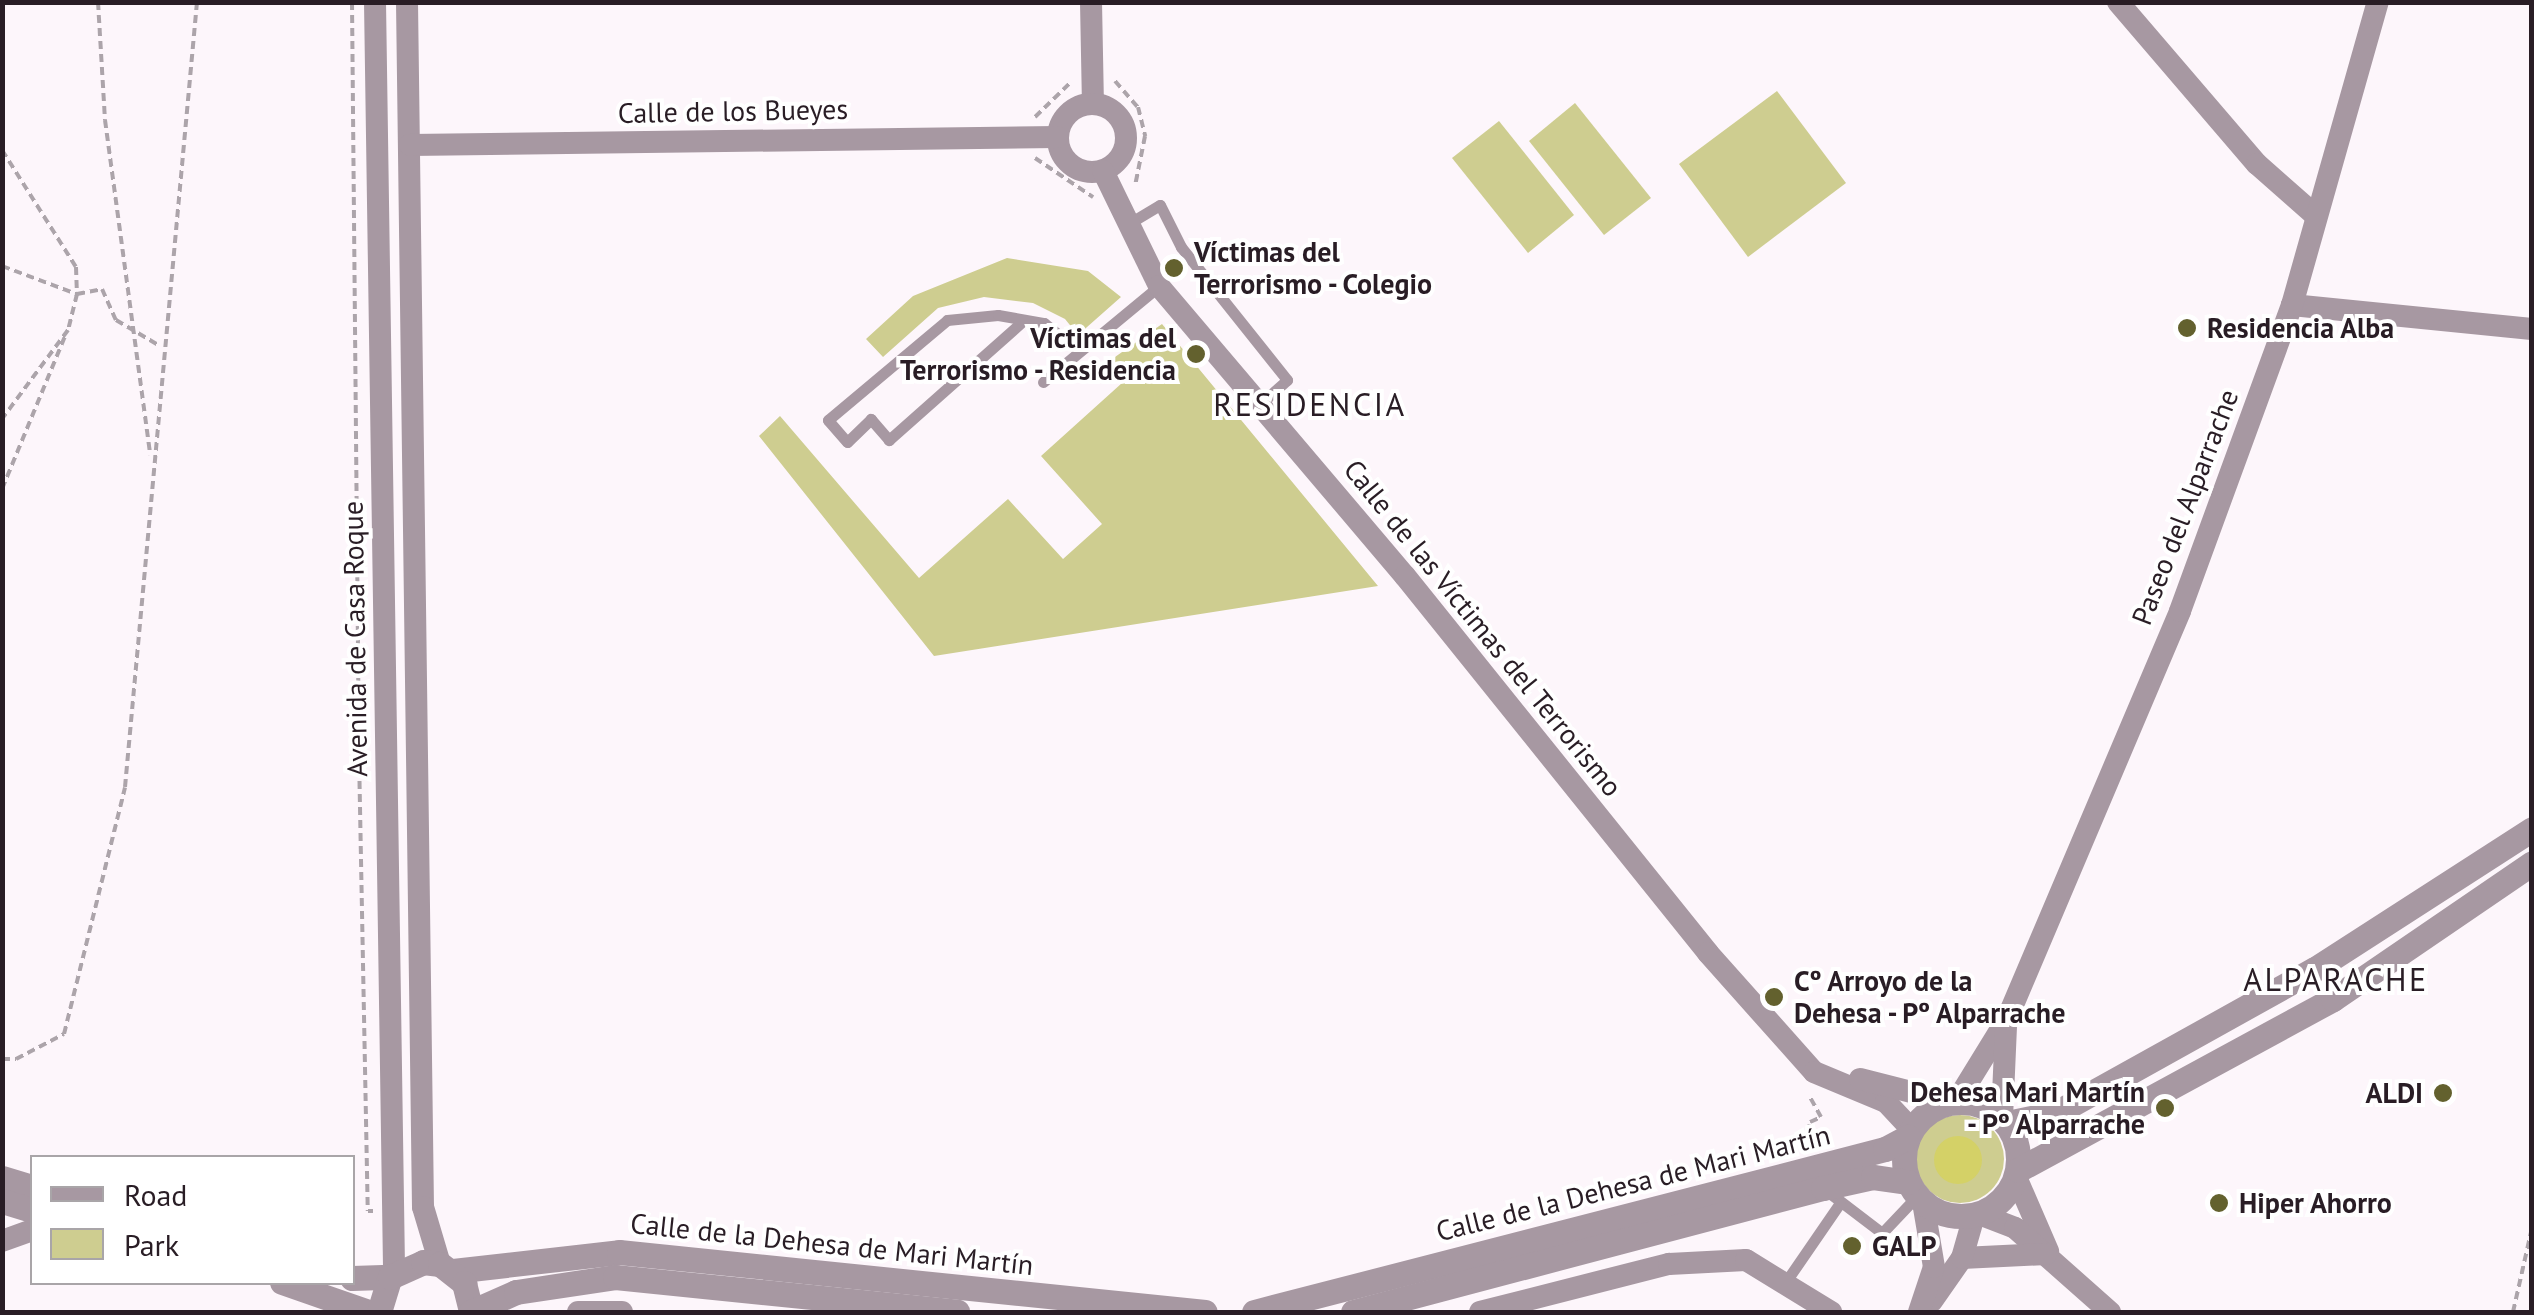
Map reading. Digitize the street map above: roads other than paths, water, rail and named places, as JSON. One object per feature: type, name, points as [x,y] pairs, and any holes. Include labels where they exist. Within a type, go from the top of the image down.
[{"type":"street","name":"Avenida de Casa Roque","points":[[375,2],[392,1275]]},
{"type":"street","points":[[407,2],[423,1208],[446,1268],[464,1282],[471,1312]]},
{"type":"street","points":[[1091,2],[1093,103]]},
{"type":"street","points":[[2118,2],[2257,164],[2316,216]]},
{"type":"street","name":"Paseo del Alparrache","points":[[1953,1102],[2007,1019],[2180,611],[2292,305],[2378,2]]},
{"type":"street","points":[[1093,103],[1118,114],[1127,139],[1124,153],[1104,171],[1077,170],[1059,150],[1057,137],[1068,113],[1093,103]]},
{"type":"street","name":"Calle de los Bueyes","points":[[410,145],[1057,137]]},
{"type":"street","name":"Calle de las Víctimas del Terrorismo","points":[[1104,171],[1159,286],[1708,953],[1826,1080],[1886,1102],[1910,1134]]},
{"type":"street","points":[[2292,305],[2532,329]]},
{"type":"street","points":[[2506,846],[2532,819]]},
{"type":"street","points":[[1805,1058],[2004,1120],[2046,1116],[2078,1102],[2316,969],[2532,828]]},
{"type":"street","points":[[1922,1312],[1962,1258],[1977,1215],[2008,1193],[2017,1174],[2333,999],[2532,863]]},
{"type":"street","name":"Paseo del Alparrache","points":[[2004,1120],[2007,1019]]},
{"type":"street","points":[[1922,1312],[1934,1267],[1916,1193],[1910,1134],[1953,1102]]},
{"type":"street","points":[[2004,1120],[2017,1174],[2050,1254]]},
{"type":"street","name":"Calle de la Dehesa de Mari Martín","points":[[1254,1312],[1885,1149],[1910,1134]]},
{"type":"street","name":"Calle de la Dehesa de Mari Martín","points":[[1353,1312],[1831,1196],[1874,1177],[1916,1193]]},
{"type":"street","points":[[2,1178],[30,1186]]},
{"type":"street","points":[[1916,1193],[1938,1212],[1977,1215],[2015,1228],[2050,1254],[2110,1312]]},
{"type":"street","points":[[2,1201],[30,1209]]},
{"type":"street","points":[[2,1241],[30,1231]]},
{"type":"street","points":[[1962,1258],[2000,1251],[2050,1254]]},
{"type":"street","name":"Calle de la Dehesa de Mari Martín","points":[[392,1275],[408,1265],[446,1268],[619,1252],[1205,1312]]},
{"type":"street","points":[[1480,1312],[1519,1307],[1669,1264],[1746,1260],[1787,1280],[1820,1309]]},
{"type":"street","points":[[355,1278],[392,1275],[379,1312]]},
{"type":"street","name":"Calle de la Dehesa de Mari Martín","points":[[471,1312],[516,1292],[615,1278],[957,1312]]},
{"type":"street","points":[[291,1285],[368,1312]]},
{"type":"street","points":[[578,1312],[622,1312]]},
{"type":"lane","points":[[1128,224],[1160,206],[1181,248],[1287,380],[1259,405]]},
{"type":"lane","points":[[1043,382],[1159,286]]},
{"type":"lane","points":[[1024,320],[889,440],[872,419],[847,442],[828,420],[947,320],[1024,320],[1044,323],[1078,350]]},
{"type":"lane","points":[[1787,1280],[1831,1196],[1882,1232],[1916,1193]]},
{"type":"place","name":"Víctimas del Terrorismo - Colegio","points":[[1174,268]]},
{"type":"place","name":"Residencia Alba","points":[[2187,328]]},
{"type":"place","name":"Víctimas del Terrorismo - Residencia","points":[[1196,354]]},
{"type":"place","name":"Cº Arroyo de la Dehesa - Pº Alparrache","points":[[1774,997]]},
{"type":"place","name":"ALDI","points":[[2443,1093]]},
{"type":"place","name":"Dehesa Mari Martín - Pº Alparrache","points":[[2165,1108]]},
{"type":"place","name":"Hiper Ahorro","points":[[2219,1203]]},
{"type":"place","name":"GALP","points":[[1852,1246]]},
{"type":"district","name":"RESIDENCIA","points":[[1310,404]]},
{"type":"district","name":"ALPARACHE","points":[[2336,979]]}]
